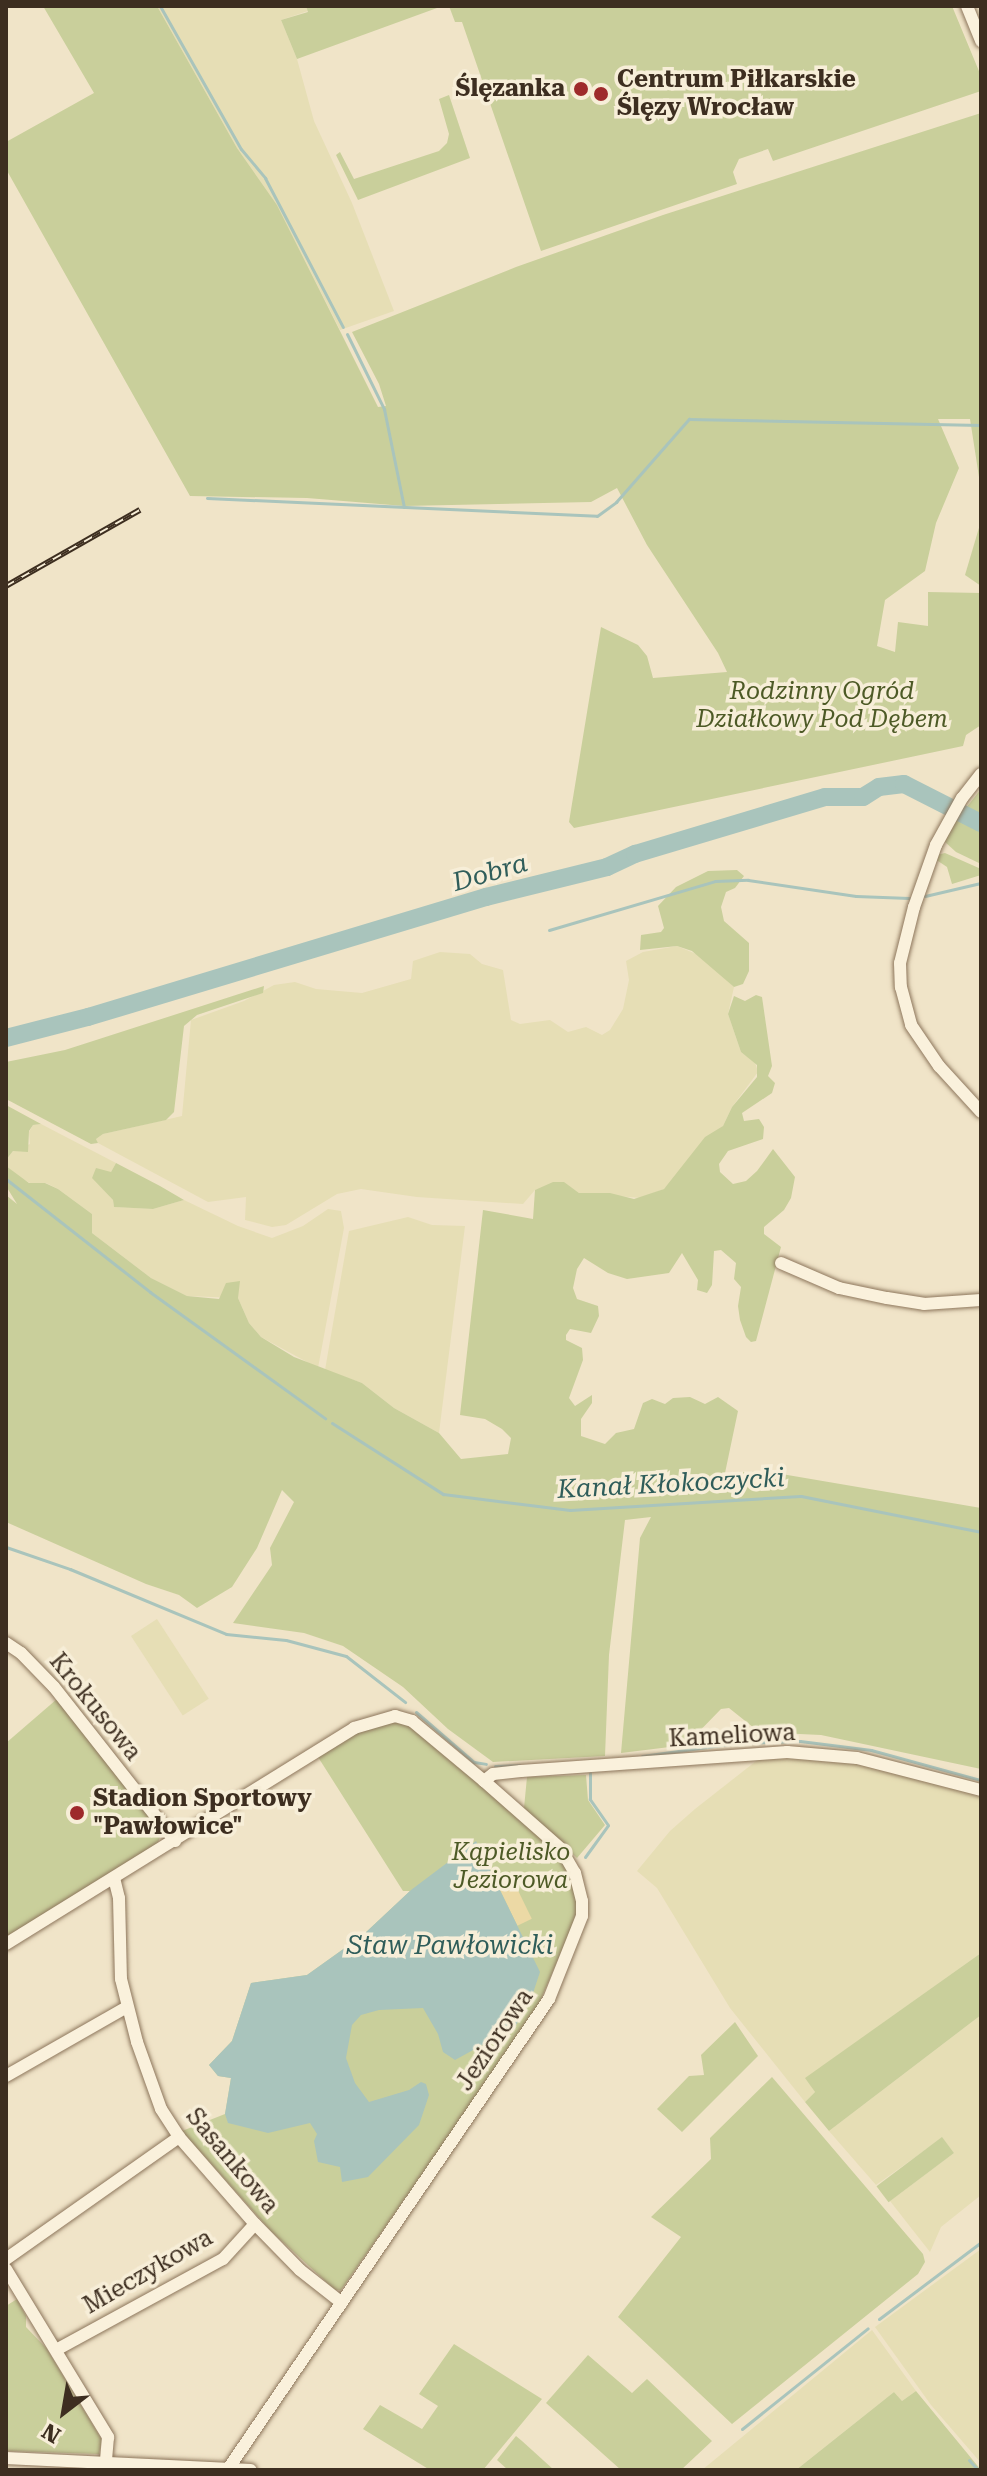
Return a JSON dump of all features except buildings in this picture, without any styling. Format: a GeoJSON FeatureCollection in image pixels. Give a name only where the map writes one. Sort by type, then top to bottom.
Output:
{"type":"FeatureCollection","features":[{"type":"Feature","properties":{"kind":"street"},"geometry":{"type":"LineString","coordinates":[[967,6],[981,41]]}},
{"type":"Feature","properties":{"kind":"street"},"geometry":{"type":"LineString","coordinates":[[981,774],[946,825],[923,879],[903,943],[901,987],[911,1025],[920,1040],[981,1112]]}},
{"type":"Feature","properties":{"kind":"street"},"geometry":{"type":"LineString","coordinates":[[781,1263],[839,1288],[887,1298],[924,1304],[981,1300]]}},
{"type":"Feature","properties":{"kind":"street","name":"Krokusowa"},"geometry":{"type":"LineString","coordinates":[[6,1643],[21,1653],[54,1687],[175,1841]]}},
{"type":"Feature","properties":{"kind":"street","name":"Jeziorowa"},"geometry":{"type":"LineString","coordinates":[[6,1944],[335,1740],[376,1720],[406,1717],[561,1849],[575,1873],[582,1916],[549,1999],[228,2469]]}},
{"type":"Feature","properties":{"kind":"street","name":"Kameliowa"},"geometry":{"type":"LineString","coordinates":[[484,1781],[493,1774],[521,1771],[787,1752],[857,1758],[981,1790]]}},
{"type":"Feature","properties":{"kind":"street","name":"Sasankowa"},"geometry":{"type":"LineString","coordinates":[[114,1878],[119,1898],[118,1947],[127,2007],[157,2098],[179,2137],[255,2224],[300,2270],[342,2303]]}},
{"type":"Feature","properties":{"kind":"street"},"geometry":{"type":"LineString","coordinates":[[6,2076],[127,2007]]}},
{"type":"Feature","properties":{"kind":"street"},"geometry":{"type":"LineString","coordinates":[[6,2259],[179,2137]]}},
{"type":"Feature","properties":{"kind":"street","name":"Mieczykowa"},"geometry":{"type":"LineString","coordinates":[[56,2350],[223,2259],[255,2224]]}},
{"type":"Feature","properties":{"kind":"street"},"geometry":{"type":"LineString","coordinates":[[6,2269],[108,2437],[105,2467]]}},
{"type":"Feature","properties":{"kind":"street"},"geometry":{"type":"LineString","coordinates":[[6,2458],[105,2467],[251,2470]]}},
{"type":"Feature","properties":{"kind":"shaded area"},"geometry":{"type":"Polygon","coordinates":[[[157,6],[306,6],[308,11],[281,20],[297,59],[314,121],[352,203],[394,311],[340,330],[277,205],[237,148],[157,6]]]}},
{"type":"Feature","properties":{"kind":"shaded area"},"geometry":{"type":"Polygon","coordinates":[[[677,946],[701,956],[734,987],[728,1014],[741,1052],[755,1062],[758,1072],[732,1107],[723,1126],[664,1189],[641,1198],[579,1193],[563,1182],[535,1190],[523,1204],[417,1197],[361,1189],[337,1194],[286,1225],[272,1227],[245,1220],[246,1197],[208,1202],[98,1143],[96,1139],[103,1134],[182,1116],[191,1020],[244,1001],[274,985],[295,982],[316,989],[362,993],[411,979],[413,961],[440,952],[470,954],[482,964],[503,970],[511,1020],[520,1024],[550,1020],[568,1032],[586,1027],[602,1035],[610,1030],[623,1009],[629,980],[626,961],[643,952],[677,946]]]}},
{"type":"Feature","properties":{"kind":"shaded area"},"geometry":{"type":"Polygon","coordinates":[[[41,1124],[116,1163],[111,1172],[92,1177],[113,1200],[114,1207],[153,1209],[184,1200],[238,1226],[272,1238],[303,1226],[328,1209],[341,1211],[344,1228],[318,1368],[261,1337],[249,1323],[238,1298],[187,1296],[151,1278],[92,1233],[92,1214],[58,1189],[46,1183],[32,1184],[17,1176],[6,1166],[6,1160],[13,1151],[30,1144],[29,1132],[33,1125],[41,1124]]]}},
{"type":"Feature","properties":{"kind":"shaded area"},"geometry":{"type":"Polygon","coordinates":[[[408,1217],[432,1225],[465,1226],[439,1433],[394,1408],[362,1383],[325,1370],[349,1231],[408,1217]]]}},
{"type":"Feature","properties":{"kind":"shaded area"},"geometry":{"type":"Polygon","coordinates":[[[157,1619],[209,1699],[183,1716],[131,1636],[157,1619]]]}},
{"type":"Feature","properties":{"kind":"shaded area"},"geometry":{"type":"Polygon","coordinates":[[[760,1758],[857,1764],[981,1795],[981,1953],[806,2078],[815,2092],[805,2102],[730,2008],[657,1888],[637,1871],[670,1831],[695,1809],[760,1758]]]}},
{"type":"Feature","properties":{"kind":"shaded area"},"geometry":{"type":"Polygon","coordinates":[[[981,2015],[981,2195],[941,2227],[930,2252],[890,2201],[954,2153],[942,2138],[876,2185],[829,2131],[981,2015]]]}},
{"type":"Feature","properties":{"kind":"shaded area"},"geometry":{"type":"Polygon","coordinates":[[[981,2249],[981,2463],[931,2405],[875,2327],[981,2249]]]}},
{"type":"Feature","properties":{"kind":"shaded area"},"geometry":{"type":"Polygon","coordinates":[[[872,2330],[916,2391],[902,2401],[894,2392],[796,2470],[702,2470],[872,2330]]]}},
{"type":"Feature","properties":{"kind":"green space","name":"Rodzinny Ogród Działkowy Pod Dębem"},"geometry":{"type":"Polygon","coordinates":[[[43,6],[157,6],[237,148],[277,205],[378,407],[386,406],[379,384],[352,332],[516,267],[663,215],[981,113],[981,490],[970,419],[938,419],[959,468],[936,523],[925,571],[885,600],[877,646],[895,652],[898,622],[928,626],[928,592],[981,593],[981,725],[966,735],[963,746],[574,828],[569,822],[601,627],[638,645],[647,656],[653,678],[727,672],[718,653],[647,545],[617,488],[591,502],[404,506],[307,498],[190,496],[6,169],[6,142],[94,93],[43,6]]]}},
{"type":"Feature","properties":{"kind":"green space"},"geometry":{"type":"Polygon","coordinates":[[[306,6],[437,8],[297,59],[281,20],[308,12],[306,6]]]}},
{"type":"Feature","properties":{"kind":"green space"},"geometry":{"type":"Polygon","coordinates":[[[449,6],[952,6],[981,76],[981,91],[773,161],[768,149],[739,159],[733,172],[737,184],[541,251],[462,22],[455,22],[449,6]]]}},
{"type":"Feature","properties":{"kind":"green space"},"geometry":{"type":"Polygon","coordinates":[[[449,95],[470,158],[358,200],[336,155],[340,152],[354,179],[439,151],[447,143],[449,134],[439,99],[449,95]]]}},
{"type":"Feature","properties":{"kind":"green space"},"geometry":{"type":"Polygon","coordinates":[[[981,521],[981,586],[965,575],[981,521]]]}},
{"type":"Feature","properties":{"kind":"green space"},"geometry":{"type":"Polygon","coordinates":[[[981,789],[981,864],[956,852],[945,842],[951,827],[981,789]]]}},
{"type":"Feature","properties":{"kind":"green space"},"geometry":{"type":"Polygon","coordinates":[[[945,853],[981,869],[981,875],[952,884],[947,867],[935,859],[937,855],[945,853]]]}},
{"type":"Feature","properties":{"kind":"green space"},"geometry":{"type":"Polygon","coordinates":[[[737,870],[744,876],[735,888],[726,892],[721,907],[724,921],[749,943],[749,971],[743,984],[734,987],[692,951],[677,946],[640,950],[641,935],[661,932],[664,928],[658,906],[676,887],[708,871],[737,870]]]}},
{"type":"Feature","properties":{"kind":"green space"},"geometry":{"type":"Polygon","coordinates":[[[264,986],[263,993],[197,1015],[184,1026],[174,1112],[166,1120],[103,1134],[96,1139],[98,1143],[91,1144],[6,1099],[6,1062],[65,1050],[264,986]]]}},
{"type":"Feature","properties":{"kind":"green space"},"geometry":{"type":"Polygon","coordinates":[[[756,995],[762,997],[772,1066],[768,1076],[775,1083],[772,1093],[742,1113],[744,1121],[759,1119],[764,1127],[763,1139],[728,1151],[719,1164],[720,1172],[733,1184],[746,1181],[773,1149],[795,1177],[791,1198],[784,1210],[764,1227],[764,1234],[781,1247],[756,1341],[751,1342],[746,1337],[740,1320],[738,1306],[741,1287],[734,1279],[736,1263],[721,1250],[714,1251],[712,1285],[707,1293],[697,1290],[698,1280],[682,1253],[669,1273],[627,1279],[608,1273],[584,1258],[577,1269],[573,1288],[577,1299],[598,1306],[599,1316],[591,1333],[570,1329],[566,1335],[566,1340],[582,1348],[583,1360],[569,1398],[575,1406],[592,1395],[592,1403],[581,1419],[581,1436],[605,1444],[616,1433],[634,1429],[643,1403],[652,1399],[665,1404],[673,1398],[690,1397],[705,1404],[718,1397],[738,1411],[725,1473],[764,1471],[981,1508],[981,1769],[821,1735],[759,1732],[729,1708],[721,1709],[686,1745],[621,1753],[640,1538],[651,1517],[625,1520],[609,1655],[605,1756],[493,1762],[448,1729],[403,1687],[343,1646],[304,1633],[233,1623],[272,1565],[270,1548],[294,1502],[282,1490],[257,1548],[232,1587],[197,1608],[179,1595],[146,1584],[6,1522],[6,1195],[17,1204],[6,1186],[6,1166],[29,1183],[45,1183],[58,1189],[92,1214],[92,1233],[151,1278],[187,1296],[219,1299],[226,1283],[240,1281],[238,1298],[249,1323],[261,1337],[294,1357],[362,1383],[394,1408],[439,1433],[461,1459],[508,1454],[511,1438],[502,1429],[485,1419],[460,1415],[483,1210],[533,1219],[535,1190],[553,1182],[564,1182],[579,1193],[610,1193],[634,1199],[664,1189],[705,1137],[723,1126],[732,1107],[757,1077],[757,1065],[741,1052],[728,1014],[734,996],[745,1001],[756,995]]]}},
{"type":"Feature","properties":{"kind":"green space"},"geometry":{"type":"Polygon","coordinates":[[[6,1105],[41,1124],[33,1125],[29,1131],[28,1152],[13,1151],[6,1160],[6,1105]]]}},
{"type":"Feature","properties":{"kind":"green space"},"geometry":{"type":"Polygon","coordinates":[[[116,1163],[184,1200],[153,1209],[114,1207],[113,1200],[92,1178],[96,1168],[111,1172],[116,1163]]]}},
{"type":"Feature","properties":{"kind":"green space","name":"Stadion Sportowy \"Pawłowice\""},"geometry":{"type":"Polygon","coordinates":[[[57,1699],[162,1832],[157,1845],[6,1938],[6,1743],[57,1699]]]}},
{"type":"Feature","properties":{"kind":"green space","name":"Kąpielisko Jeziorowa"},"geometry":{"type":"Polygon","coordinates":[[[390,1721],[410,1724],[557,1851],[565,1861],[578,1900],[574,1922],[535,2013],[341,2290],[335,2290],[271,2231],[182,2131],[225,2114],[231,2078],[218,2076],[209,2065],[232,2041],[251,1983],[307,1975],[363,1935],[410,1891],[403,1891],[318,1757],[362,1730],[390,1721]]]}},
{"type":"Feature","properties":{"kind":"green space"},"geometry":{"type":"Polygon","coordinates":[[[586,1775],[588,1800],[605,1825],[577,1858],[524,1808],[527,1777],[586,1775]]]}},
{"type":"Feature","properties":{"kind":"green space"},"geometry":{"type":"Polygon","coordinates":[[[981,1953],[981,2015],[829,2131],[805,2102],[815,2092],[805,2078],[981,1953]]]}},
{"type":"Feature","properties":{"kind":"green space"},"geometry":{"type":"Polygon","coordinates":[[[735,2022],[758,2056],[682,2132],[657,2109],[689,2076],[704,2075],[701,2055],[735,2022]]]}},
{"type":"Feature","properties":{"kind":"green space"},"geometry":{"type":"Polygon","coordinates":[[[772,2077],[923,2254],[925,2262],[918,2274],[732,2424],[618,2317],[681,2237],[651,2217],[711,2159],[710,2138],[772,2077]]]}},
{"type":"Feature","properties":{"kind":"green space"},"geometry":{"type":"Polygon","coordinates":[[[942,2137],[954,2153],[889,2202],[877,2186],[942,2137]]]}},
{"type":"Feature","properties":{"kind":"green space"},"geometry":{"type":"Polygon","coordinates":[[[17,2299],[26,2316],[26,2327],[47,2349],[102,2440],[99,2454],[6,2451],[6,2306],[17,2299]]]}},
{"type":"Feature","properties":{"kind":"green space"},"geometry":{"type":"Polygon","coordinates":[[[454,2344],[542,2399],[483,2470],[430,2470],[363,2429],[380,2405],[422,2429],[438,2406],[419,2394],[454,2344]]]}},
{"type":"Feature","properties":{"kind":"green space"},"geometry":{"type":"Polygon","coordinates":[[[588,2355],[632,2393],[647,2379],[712,2441],[681,2470],[621,2470],[546,2403],[588,2355]]]}},
{"type":"Feature","properties":{"kind":"green space"},"geometry":{"type":"Polygon","coordinates":[[[916,2391],[981,2470],[796,2470],[894,2392],[902,2401],[916,2391]]]}},
{"type":"Feature","properties":{"kind":"green space"},"geometry":{"type":"Polygon","coordinates":[[[516,2436],[554,2470],[508,2470],[497,2460],[516,2436]]]}},
{"type":"Feature","properties":{"kind":"sand"},"geometry":{"type":"Polygon","coordinates":[[[509,1872],[532,1919],[517,1926],[495,1879],[509,1872]]]}},
{"type":"Feature","properties":{"kind":"water","name":"Staw Pawłowicki"},"geometry":{"type":"Polygon","coordinates":[[[476,1841],[540,1972],[531,1999],[515,2027],[455,2060],[443,2052],[438,2034],[423,2008],[379,2010],[361,2015],[352,2025],[346,2058],[355,2083],[369,2102],[409,2090],[421,2082],[426,2084],[429,2095],[419,2125],[368,2177],[342,2182],[340,2167],[318,2162],[314,2141],[317,2134],[310,2123],[268,2133],[228,2123],[225,2114],[231,2078],[218,2076],[209,2065],[232,2041],[251,1983],[307,1975],[363,1935],[411,1890],[476,1841]]]}},
{"type":"Feature","properties":{"kind":"waterway"},"geometry":{"type":"LineString","coordinates":[[160,6],[241,149],[265,178],[343,327]]}},
{"type":"Feature","properties":{"kind":"waterway"},"geometry":{"type":"LineString","coordinates":[[347,334],[384,409],[404,507]]}},
{"type":"Feature","properties":{"kind":"waterway"},"geometry":{"type":"LineString","coordinates":[[207,498],[597,516],[616,502],[689,419],[981,425]]}},
{"type":"Feature","properties":{"kind":"waterway","name":"Dobra"},"geometry":{"type":"LineString","coordinates":[[6,1038],[88,1017],[486,897],[607,867],[635,854],[825,797],[863,797],[879,787],[904,784],[981,823]]}},
{"type":"Feature","properties":{"kind":"waterway"},"geometry":{"type":"LineString","coordinates":[[549,930],[715,881],[748,880],[856,896],[909,898]]}},
{"type":"Feature","properties":{"kind":"waterway"},"geometry":{"type":"LineString","coordinates":[[925,896],[981,883]]}},
{"type":"Feature","properties":{"kind":"waterway","name":"Kanał Kłokoczycki"},"geometry":{"type":"LineString","coordinates":[[6,1179],[150,1292],[325,1418]]}},
{"type":"Feature","properties":{"kind":"waterway","name":"Kanał Kłokoczycki"},"geometry":{"type":"LineString","coordinates":[[332,1423],[443,1494],[570,1510],[801,1496],[981,1532]]}},
{"type":"Feature","properties":{"kind":"waterway"},"geometry":{"type":"LineString","coordinates":[[6,1547],[70,1569],[226,1634],[286,1640],[346,1656],[405,1702]]}},
{"type":"Feature","properties":{"kind":"waterway"},"geometry":{"type":"LineString","coordinates":[[416,1712],[474,1762],[486,1764]]}},
{"type":"Feature","properties":{"kind":"waterway"},"geometry":{"type":"LineString","coordinates":[[642,1756],[736,1743],[800,1741],[871,1750],[981,1780]]}},
{"type":"Feature","properties":{"kind":"waterway"},"geometry":{"type":"LineString","coordinates":[[495,1766],[519,1765]]}},
{"type":"Feature","properties":{"kind":"waterway"},"geometry":{"type":"LineString","coordinates":[[585,1857],[608,1825],[590,1799],[590,1773]]}},
{"type":"Feature","properties":{"kind":"waterway"},"geometry":{"type":"LineString","coordinates":[[879,2319],[981,2242]]}},
{"type":"Feature","properties":{"kind":"waterway"},"geometry":{"type":"LineString","coordinates":[[742,2429],[868,2328]]}},
{"type":"Feature","properties":{"kind":"waterway"},"geometry":{"type":"LineString","coordinates":[[969,2460],[978,2470]]}},
{"type":"Feature","properties":{"kind":"railway"},"geometry":{"type":"LineString","coordinates":[[6,586],[140,510]]}},
{"type":"Feature","properties":{"kind":"place","name":"Ślęzanka"},"geometry":{"type":"Point","coordinates":[581,89]}},
{"type":"Feature","properties":{"kind":"place","name":"Centrum Piłkarskie Ślęzy Wrocław"},"geometry":{"type":"Point","coordinates":[601,94]}},
{"type":"Feature","properties":{"kind":"place","name":"Stadion Sportowy \"Pawłowice\""},"geometry":{"type":"Point","coordinates":[77,1813]}}]}
